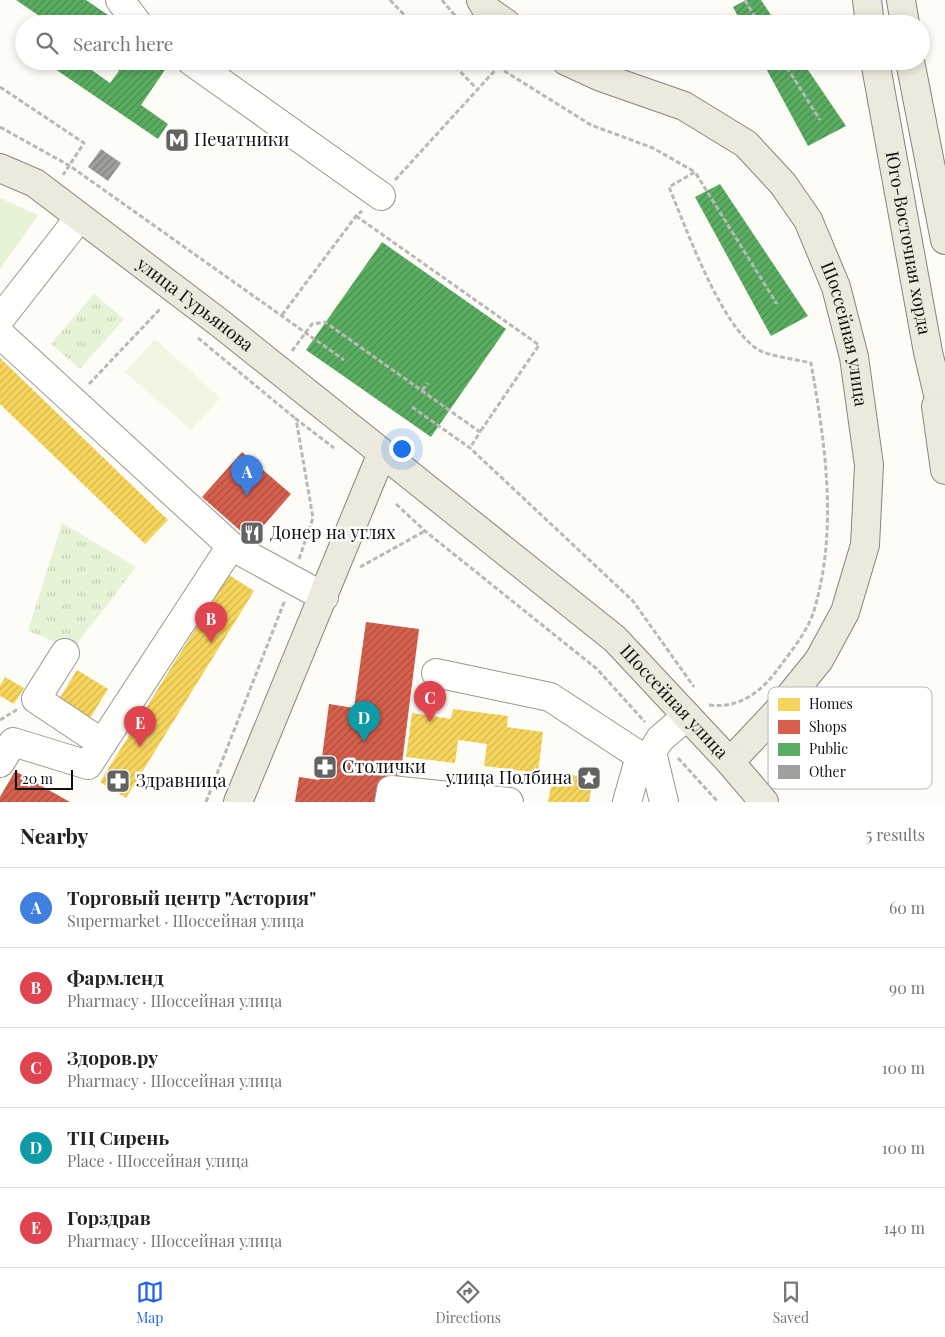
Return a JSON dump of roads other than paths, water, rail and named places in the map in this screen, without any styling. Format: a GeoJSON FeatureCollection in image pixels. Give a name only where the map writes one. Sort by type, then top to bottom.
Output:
{"type":"FeatureCollection","features":[{"type":"Feature","properties":{"kind":"main road"},"geometry":{"type":"LineString","coordinates":[[481,0],[487,10],[494,15]]}},
{"type":"Feature","properties":{"kind":"main road"},"geometry":{"type":"LineString","coordinates":[[867,0],[869,15]]}},
{"type":"Feature","properties":{"kind":"main road"},"geometry":{"type":"LineString","coordinates":[[901,0],[904,15]]}},
{"type":"Feature","properties":{"kind":"main road","name":"Шоссейная улица"},"geometry":{"type":"LineString","coordinates":[[585,70],[601,78],[684,106],[746,144],[783,184],[808,220],[836,287],[854,357],[869,465],[865,545],[846,612],[820,660],[798,687]]}},
{"type":"Feature","properties":{"kind":"main road","name":"Юго-Восточная хорда"},"geometry":{"type":"LineString","coordinates":[[877,70],[928,352],[945,424]]}},
{"type":"Feature","properties":{"kind":"main road","name":"Юго-Восточная хорда"},"geometry":{"type":"LineString","coordinates":[[912,70],[945,240]]}},
{"type":"Feature","properties":{"kind":"main road","name":"улица Гурьянова"},"geometry":{"type":"LineString","coordinates":[[0,168],[35,183],[220,324],[382,453]]}},
{"type":"Feature","properties":{"kind":"main road"},"geometry":{"type":"LineString","coordinates":[[928,352],[945,470]]}},
{"type":"Feature","properties":{"kind":"main road"},"geometry":{"type":"LineString","coordinates":[[238,802],[382,453]]}},
{"type":"Feature","properties":{"kind":"main road","name":"Шоссейная улица"},"geometry":{"type":"LineString","coordinates":[[382,453],[615,639],[696,710],[730,762],[768,722]]}},
{"type":"Feature","properties":{"kind":"main road"},"geometry":{"type":"LineString","coordinates":[[730,762],[764,802]]}},
{"type":"Feature","properties":{"kind":"lane"},"geometry":{"type":"LineString","coordinates":[[120,0],[131,15]]}},
{"type":"Feature","properties":{"kind":"lane"},"geometry":{"type":"LineString","coordinates":[[204,70],[381,196]]}},
{"type":"Feature","properties":{"kind":"lane"},"geometry":{"type":"LineString","coordinates":[[0,319],[69,231],[78,216]]}},
{"type":"Feature","properties":{"kind":"lane"},"geometry":{"type":"LineString","coordinates":[[0,334],[231,546],[324,597]]}},
{"type":"Feature","properties":{"kind":"lane"},"geometry":{"type":"LineString","coordinates":[[0,763],[13,742],[88,765],[231,546]]}},
{"type":"Feature","properties":{"kind":"lane"},"geometry":{"type":"LineString","coordinates":[[65,654],[36,699],[102,743]]}},
{"type":"Feature","properties":{"kind":"lane"},"geometry":{"type":"LineString","coordinates":[[436,673],[550,697],[651,749],[664,802]]}},
{"type":"Feature","properties":{"kind":"lane"},"geometry":{"type":"LineString","coordinates":[[627,802],[651,749],[696,710]]}},
{"type":"Feature","properties":{"kind":"lane"},"geometry":{"type":"LineString","coordinates":[[389,802],[391,790],[509,802]]}},
{"type":"Feature","properties":{"kind":"place","name":"Печатники"},"geometry":{"type":"Point","coordinates":[177,140]}},
{"type":"Feature","properties":{"kind":"place","name":"Торговый центр \"Астория\""},"geometry":{"type":"Point","coordinates":[247,496]}},
{"type":"Feature","properties":{"kind":"place","name":"Донер на углях"},"geometry":{"type":"Point","coordinates":[252,533]}},
{"type":"Feature","properties":{"kind":"place","name":"Фармленд"},"geometry":{"type":"Point","coordinates":[211,643]}},
{"type":"Feature","properties":{"kind":"place","name":"Здоров.ру"},"geometry":{"type":"Point","coordinates":[430,722]}},
{"type":"Feature","properties":{"kind":"place","name":"ТЦ Сирень"},"geometry":{"type":"Point","coordinates":[364,742]}},
{"type":"Feature","properties":{"kind":"place","name":"Горздрав"},"geometry":{"type":"Point","coordinates":[140,747]}},
{"type":"Feature","properties":{"kind":"place","name":"Столички"},"geometry":{"type":"Point","coordinates":[325,767]}},
{"type":"Feature","properties":{"kind":"place","name":"улица Полбина"},"geometry":{"type":"Point","coordinates":[589,778]}},
{"type":"Feature","properties":{"kind":"place","name":"Здравница"},"geometry":{"type":"Point","coordinates":[118,781]}}]}
